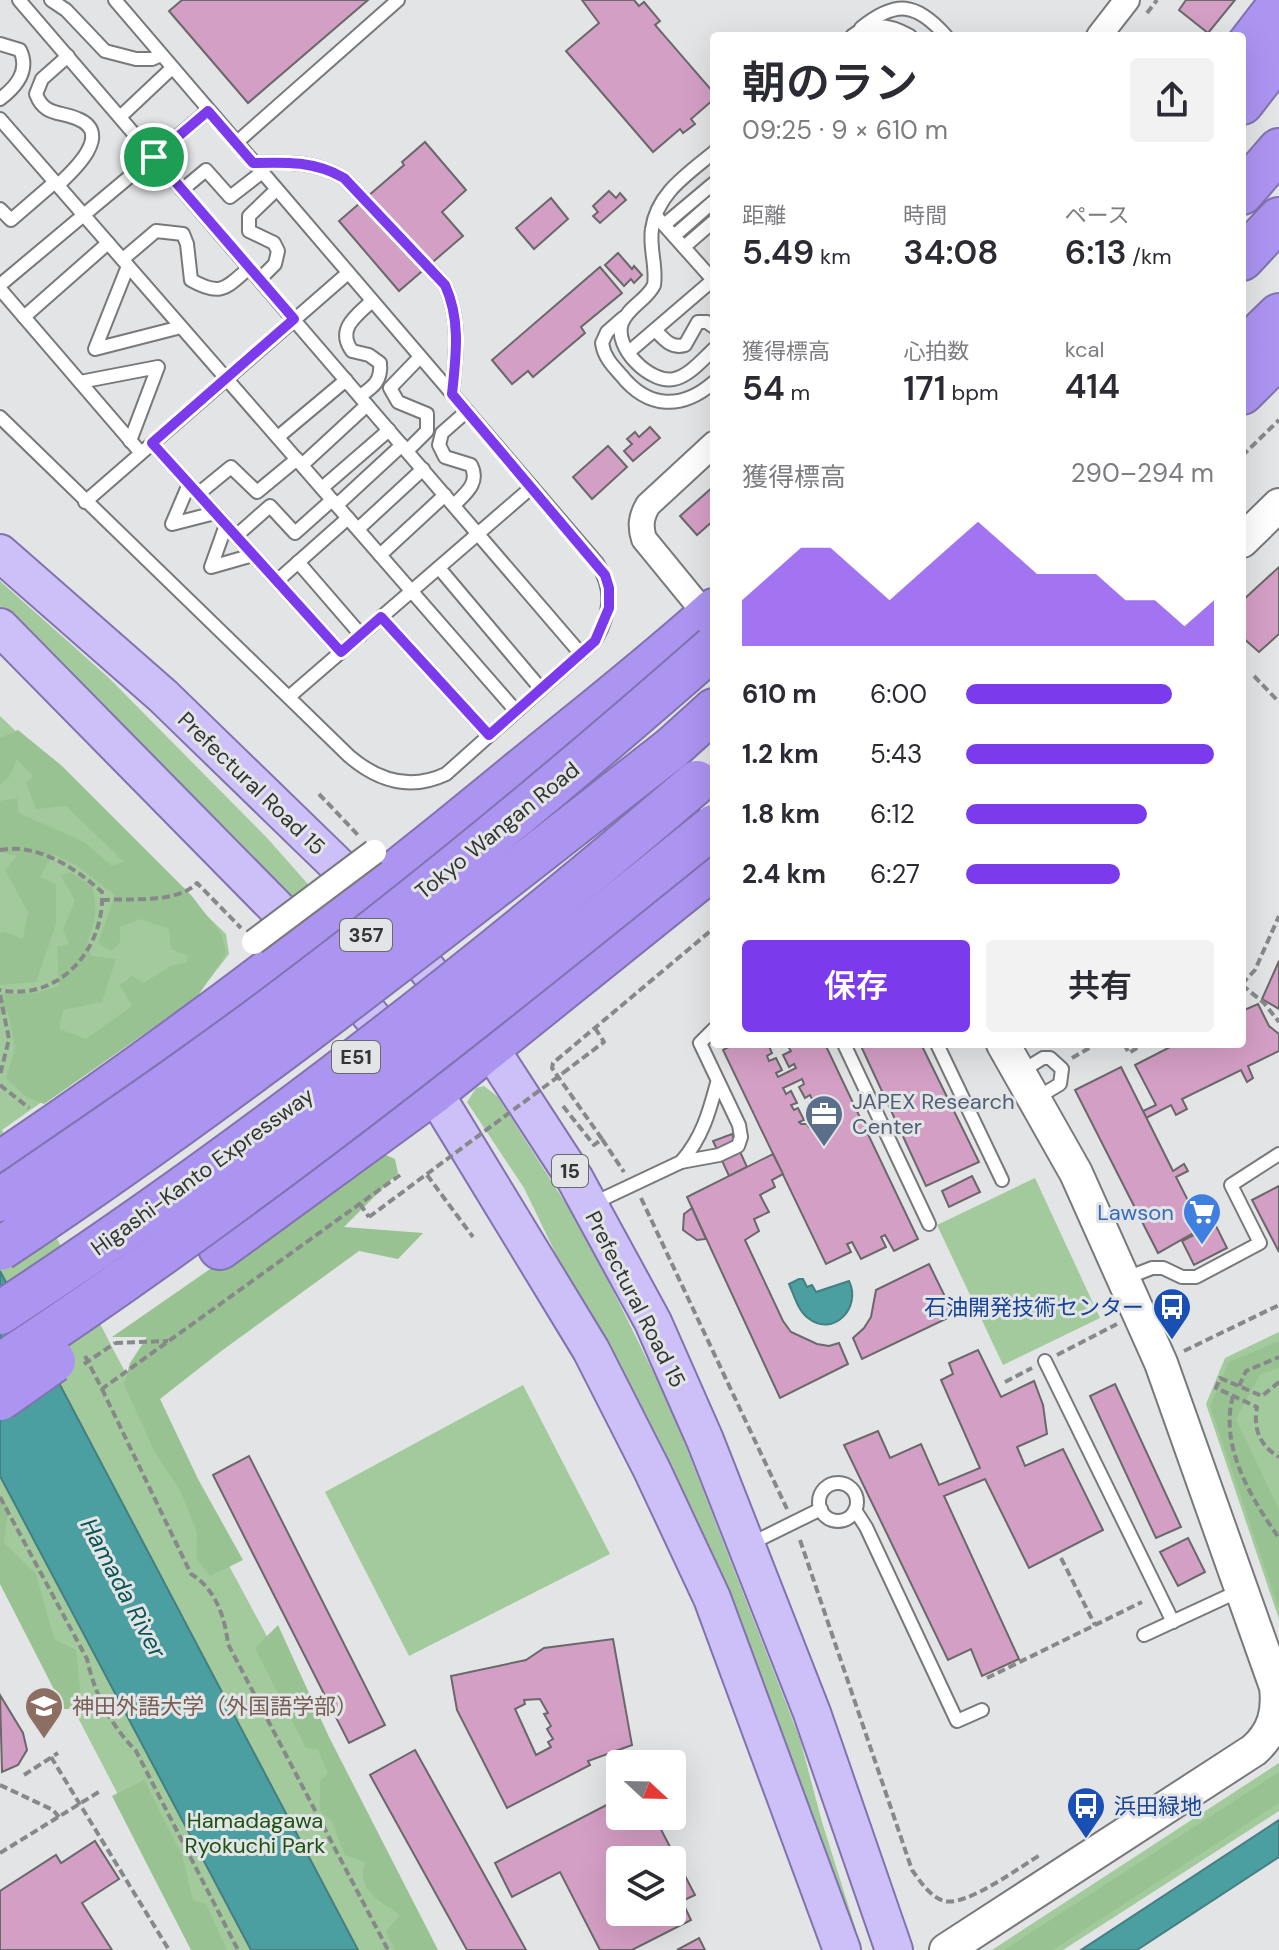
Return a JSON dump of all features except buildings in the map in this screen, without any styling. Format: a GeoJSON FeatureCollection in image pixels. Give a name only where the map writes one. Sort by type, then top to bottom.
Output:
{"type":"FeatureCollection","features":[{"type":"Feature","properties":{"kind":"highway"},"geometry":{"type":"LineString","coordinates":[[1246,47],[1275,7]]}},
{"type":"Feature","properties":{"kind":"highway"},"geometry":{"type":"LineString","coordinates":[[1246,98],[1279,55]]}},
{"type":"Feature","properties":{"kind":"highway"},"geometry":{"type":"LineString","coordinates":[[1246,188],[1279,150]]}},
{"type":"Feature","properties":{"kind":"highway"},"geometry":{"type":"LineString","coordinates":[[1246,255],[1279,219]]}},
{"type":"Feature","properties":{"kind":"highway"},"geometry":{"type":"LineString","coordinates":[[1246,347],[1279,315]]}},
{"type":"Feature","properties":{"kind":"highway"},"geometry":{"type":"LineString","coordinates":[[1246,389],[1279,356]]}},
{"type":"Feature","properties":{"kind":"highway","name":"357"},"geometry":{"type":"LineString","coordinates":[[4,1160],[116,1084],[309,941],[710,626]]}},
{"type":"Feature","properties":{"kind":"highway","name":"Tokyo Wangan Road"},"geometry":{"type":"LineString","coordinates":[[0,1200],[188,1070],[289,995],[592,753],[710,626]]}},
{"type":"Feature","properties":{"kind":"highway","name":"E51"},"geometry":{"type":"LineString","coordinates":[[0,1249],[92,1188],[253,1070],[575,823],[710,713]]}},
{"type":"Feature","properties":{"kind":"highway","name":"Higashi-Kanto Expressway"},"geometry":{"type":"LineString","coordinates":[[0,1313],[129,1225],[382,1037],[560,899],[710,771]]}},
{"type":"Feature","properties":{"kind":"highway"},"geometry":{"type":"LineString","coordinates":[[0,1365],[206,1223],[367,1102],[567,948],[710,829]]}},
{"type":"Feature","properties":{"kind":"highway"},"geometry":{"type":"LineString","coordinates":[[0,1399],[220,1248],[434,1092],[710,870]]}},
{"type":"Feature","properties":{"kind":"main road","name":"Prefectural Road 15"},"geometry":{"type":"LineString","coordinates":[[0,553],[163,696],[368,895],[490,1048],[589,1205],[653,1322],[748,1546],[812,1713],[894,1950]]}},
{"type":"Feature","properties":{"kind":"main road"},"geometry":{"type":"LineString","coordinates":[[0,627],[309,941],[434,1092],[591,1350],[652,1470],[712,1598],[842,1950]]}},
{"type":"Feature","properties":{"kind":"street"},"geometry":{"type":"LineString","coordinates":[[1102,32],[1127,0]]}},
{"type":"Feature","properties":{"kind":"street"},"geometry":{"type":"LineString","coordinates":[[710,448],[648,505],[642,516],[641,529],[644,539],[710,622]]}},
{"type":"Feature","properties":{"kind":"street"},"geometry":{"type":"LineString","coordinates":[[1246,537],[1279,505]]}},
{"type":"Feature","properties":{"kind":"street"},"geometry":{"type":"LineString","coordinates":[[254,942],[374,852]]}},
{"type":"Feature","properties":{"kind":"street"},"geometry":{"type":"LineString","coordinates":[[946,1950],[1264,1741],[1274,1723],[1278,1704],[1276,1687],[1161,1363],[1076,1173],[1005,1048]]}},
{"type":"Feature","properties":{"kind":"lane"},"geometry":{"type":"LineString","coordinates":[[19,0],[581,654]]}},
{"type":"Feature","properties":{"kind":"lane"},"geometry":{"type":"LineString","coordinates":[[51,0],[66,10],[105,51],[136,59],[152,59],[161,55]]}},
{"type":"Feature","properties":{"kind":"lane"},"geometry":{"type":"LineString","coordinates":[[0,417],[349,756],[383,779],[409,783],[446,774],[581,654],[601,631],[609,608],[609,588],[597,563],[115,0]]}},
{"type":"Feature","properties":{"kind":"lane"},"geometry":{"type":"LineString","coordinates":[[236,143],[398,0]]}},
{"type":"Feature","properties":{"kind":"lane"},"geometry":{"type":"LineString","coordinates":[[857,32],[881,12],[898,5],[922,12],[942,32]]}},
{"type":"Feature","properties":{"kind":"lane"},"geometry":{"type":"LineString","coordinates":[[864,32],[886,27],[899,32]]}},
{"type":"Feature","properties":{"kind":"lane"},"geometry":{"type":"LineString","coordinates":[[0,44],[20,50],[24,59],[18,84],[0,99]]}},
{"type":"Feature","properties":{"kind":"lane"},"geometry":{"type":"LineString","coordinates":[[0,209],[11,220],[84,159],[91,144],[92,133],[87,124],[79,119],[54,114],[44,108],[36,94],[42,79],[68,56]]}},
{"type":"Feature","properties":{"kind":"lane"},"geometry":{"type":"LineString","coordinates":[[120,117],[172,68]]}},
{"type":"Feature","properties":{"kind":"lane"},"geometry":{"type":"LineString","coordinates":[[141,453],[0,287],[208,111]]}},
{"type":"Feature","properties":{"kind":"lane"},"geometry":{"type":"LineString","coordinates":[[2,125],[126,262],[516,711]]}},
{"type":"Feature","properties":{"kind":"lane"},"geometry":{"type":"LineString","coordinates":[[660,220],[665,193],[710,155]]}},
{"type":"Feature","properties":{"kind":"lane"},"geometry":{"type":"LineString","coordinates":[[182,190],[206,170],[230,197],[257,168],[303,162],[327,168],[344,178],[445,285],[454,304],[457,336],[452,394]]}},
{"type":"Feature","properties":{"kind":"lane"},"geometry":{"type":"LineString","coordinates":[[710,186],[660,220],[652,229],[654,285],[607,332],[602,343],[606,357],[634,391],[660,402],[694,398],[710,385]]}},
{"type":"Feature","properties":{"kind":"lane"},"geometry":{"type":"LineString","coordinates":[[260,279],[275,264],[278,251],[274,243],[249,231],[249,216],[276,190]]}},
{"type":"Feature","properties":{"kind":"lane"},"geometry":{"type":"LineString","coordinates":[[674,236],[710,204]]}},
{"type":"Feature","properties":{"kind":"lane"},"geometry":{"type":"LineString","coordinates":[[660,220],[710,276]]}},
{"type":"Feature","properties":{"kind":"lane"},"geometry":{"type":"LineString","coordinates":[[684,247],[710,224]]}},
{"type":"Feature","properties":{"kind":"lane"},"geometry":{"type":"LineString","coordinates":[[181,327],[95,349],[126,262],[156,231],[170,230],[183,234],[189,275],[191,280],[204,287],[212,290],[226,288],[249,268]]}},
{"type":"Feature","properties":{"kind":"lane"},"geometry":{"type":"LineString","coordinates":[[24,317],[108,243]]}},
{"type":"Feature","properties":{"kind":"lane"},"geometry":{"type":"LineString","coordinates":[[85,502],[348,273]]}},
{"type":"Feature","properties":{"kind":"lane"},"geometry":{"type":"LineString","coordinates":[[630,351],[710,283]]}},
{"type":"Feature","properties":{"kind":"lane"},"geometry":{"type":"LineString","coordinates":[[215,513],[172,524],[193,489],[231,467],[257,492],[300,462],[364,401],[376,385],[381,372],[380,363],[369,355],[352,351],[345,339],[346,330],[372,301]]}},
{"type":"Feature","properties":{"kind":"lane"},"geometry":{"type":"LineString","coordinates":[[628,314],[621,328],[623,343],[650,375],[672,380],[684,375],[710,352]]}},
{"type":"Feature","properties":{"kind":"lane"},"geometry":{"type":"LineString","coordinates":[[655,330],[666,341],[681,346],[685,345],[698,322],[710,324]]}},
{"type":"Feature","properties":{"kind":"lane"},"geometry":{"type":"LineString","coordinates":[[236,536],[270,506],[295,533],[427,431],[427,414],[398,402],[390,388],[420,357]]}},
{"type":"Feature","properties":{"kind":"lane"},"geometry":{"type":"LineString","coordinates":[[80,382],[158,367],[130,441]]}},
{"type":"Feature","properties":{"kind":"lane"},"geometry":{"type":"LineString","coordinates":[[278,437],[346,380]]}},
{"type":"Feature","properties":{"kind":"lane"},"geometry":{"type":"LineString","coordinates":[[454,505],[472,487],[474,471],[471,465],[445,457],[439,445],[442,433],[467,411]]}},
{"type":"Feature","properties":{"kind":"lane"},"geometry":{"type":"LineString","coordinates":[[322,488],[389,430]]}},
{"type":"Feature","properties":{"kind":"lane"},"geometry":{"type":"LineString","coordinates":[[152,443],[341,652]]}},
{"type":"Feature","properties":{"kind":"lane"},"geometry":{"type":"LineString","coordinates":[[358,529],[423,469]]}},
{"type":"Feature","properties":{"kind":"lane"},"geometry":{"type":"LineString","coordinates":[[290,696],[532,487]]}},
{"type":"Feature","properties":{"kind":"lane"},"geometry":{"type":"LineString","coordinates":[[380,555],[445,495]]}},
{"type":"Feature","properties":{"kind":"lane"},"geometry":{"type":"LineString","coordinates":[[277,581],[348,518]]}},
{"type":"Feature","properties":{"kind":"lane"},"geometry":{"type":"LineString","coordinates":[[226,525],[211,567],[253,555]]}},
{"type":"Feature","properties":{"kind":"lane"},"geometry":{"type":"LineString","coordinates":[[298,562],[361,635]]}},
{"type":"Feature","properties":{"kind":"lane"},"geometry":{"type":"LineString","coordinates":[[439,568],[541,689]]}},
{"type":"Feature","properties":{"kind":"lane"},"geometry":{"type":"LineString","coordinates":[[381,617],[489,735]]}},
{"type":"Feature","properties":{"kind":"lane"},"geometry":{"type":"LineString","coordinates":[[589,1205],[681,1162],[719,1155],[739,1144],[739,1125],[700,1043],[710,1033]]}},
{"type":"Feature","properties":{"kind":"lane"},"geometry":{"type":"LineString","coordinates":[[846,1048],[929,1224]]}},
{"type":"Feature","properties":{"kind":"lane"},"geometry":{"type":"LineString","coordinates":[[939,1048],[1002,1180]]}},
{"type":"Feature","properties":{"kind":"lane"},"geometry":{"type":"LineString","coordinates":[[1043,1058],[1050,1058],[1060,1066],[1063,1077],[1060,1084],[1027,1086],[1043,1058]]}},
{"type":"Feature","properties":{"kind":"lane"},"geometry":{"type":"LineString","coordinates":[[681,1162],[703,1131],[717,1083]]}},
{"type":"Feature","properties":{"kind":"lane"},"geometry":{"type":"LineString","coordinates":[[1124,1279],[1152,1268],[1163,1268],[1182,1277],[1196,1277],[1260,1243],[1231,1185],[1279,1154]]}},
{"type":"Feature","properties":{"kind":"lane"},"geometry":{"type":"LineString","coordinates":[[1045,1361],[1173,1622]]}},
{"type":"Feature","properties":{"kind":"lane"},"geometry":{"type":"LineString","coordinates":[[821,1509],[823,1491],[839,1483],[854,1492],[855,1510],[866,1527],[957,1721],[982,1710]]}},
{"type":"Feature","properties":{"kind":"lane"},"geometry":{"type":"LineString","coordinates":[[748,1546],[821,1509]]}},
{"type":"Feature","properties":{"kind":"lane"},"geometry":{"type":"LineString","coordinates":[[821,1509],[835,1520],[847,1519],[855,1510]]}},
{"type":"Feature","properties":{"kind":"lane"},"geometry":{"type":"LineString","coordinates":[[1144,1635],[1242,1590]]}},
{"type":"Feature","properties":{"kind":"path"},"geometry":{"type":"LineString","coordinates":[[1246,452],[1279,420]]}},
{"type":"Feature","properties":{"kind":"path"},"geometry":{"type":"LineString","coordinates":[[1254,676],[1279,702]]}},
{"type":"Feature","properties":{"kind":"path"},"geometry":{"type":"LineString","coordinates":[[319,794],[374,852]]}},
{"type":"Feature","properties":{"kind":"path"},"geometry":{"type":"LineString","coordinates":[[0,850],[25,848],[59,862],[102,892],[98,930],[79,964],[48,986],[0,992],[9,1039],[0,1075]]}},
{"type":"Feature","properties":{"kind":"path"},"geometry":{"type":"LineString","coordinates":[[102,900],[173,895],[190,890],[197,883],[254,942]]}},
{"type":"Feature","properties":{"kind":"path"},"geometry":{"type":"LineString","coordinates":[[1246,980],[1255,970],[1279,916]]}},
{"type":"Feature","properties":{"kind":"path"},"geometry":{"type":"LineString","coordinates":[[626,1175],[552,1068],[557,1058],[710,931]]}},
{"type":"Feature","properties":{"kind":"path"},"geometry":{"type":"LineString","coordinates":[[1246,988],[1264,1003],[1279,1022]]}},
{"type":"Feature","properties":{"kind":"path"},"geometry":{"type":"LineString","coordinates":[[360,1204],[369,1217],[427,1175],[604,1042],[595,1028]]}},
{"type":"Feature","properties":{"kind":"path"},"geometry":{"type":"LineString","coordinates":[[1060,1066],[1089,1048]]}},
{"type":"Feature","properties":{"kind":"path"},"geometry":{"type":"LineString","coordinates":[[0,1085],[38,1113]]}},
{"type":"Feature","properties":{"kind":"path"},"geometry":{"type":"LineString","coordinates":[[546,1085],[594,1145],[602,1139]]}},
{"type":"Feature","properties":{"kind":"path"},"geometry":{"type":"LineString","coordinates":[[102,1389],[400,1175]]}},
{"type":"Feature","properties":{"kind":"path"},"geometry":{"type":"LineString","coordinates":[[427,1175],[473,1237]]}},
{"type":"Feature","properties":{"kind":"path"},"geometry":{"type":"LineString","coordinates":[[640,1196],[789,1513]]}},
{"type":"Feature","properties":{"kind":"path"},"geometry":{"type":"LineString","coordinates":[[1161,1363],[1279,1305]]}},
{"type":"Feature","properties":{"kind":"path"},"geometry":{"type":"LineString","coordinates":[[1105,1330],[1114,1325]]}},
{"type":"Feature","properties":{"kind":"path"},"geometry":{"type":"LineString","coordinates":[[115,1343],[170,1341]]}},
{"type":"Feature","properties":{"kind":"path"},"geometry":{"type":"LineString","coordinates":[[82,1349],[191,1574],[206,1582],[226,1622],[228,1644],[388,1950]]}},
{"type":"Feature","properties":{"kind":"path"},"geometry":{"type":"LineString","coordinates":[[1239,1386],[1246,1371],[1279,1357]]}},
{"type":"Feature","properties":{"kind":"path"},"geometry":{"type":"LineString","coordinates":[[1279,1382],[1262,1396],[1220,1378],[1216,1388],[1257,1407],[1256,1429],[1261,1443],[1279,1457]]}},
{"type":"Feature","properties":{"kind":"path"},"geometry":{"type":"LineString","coordinates":[[1233,1396],[1227,1417],[1228,1433],[1249,1490],[1279,1538]]}},
{"type":"Feature","properties":{"kind":"path"},"geometry":{"type":"LineString","coordinates":[[0,1497],[87,1659],[94,1688],[116,1730],[136,1751],[238,1950]]}},
{"type":"Feature","properties":{"kind":"path"},"geometry":{"type":"LineString","coordinates":[[800,1540],[912,1870],[928,1890],[944,1901],[960,1901],[1049,1850]]}},
{"type":"Feature","properties":{"kind":"path"},"geometry":{"type":"LineString","coordinates":[[1061,1558],[1095,1625]]}},
{"type":"Feature","properties":{"kind":"path"},"geometry":{"type":"LineString","coordinates":[[987,1678],[1142,1602]]}},
{"type":"Feature","properties":{"kind":"path"},"geometry":{"type":"LineString","coordinates":[[24,1765],[26,1773],[58,1753]]}},
{"type":"Feature","properties":{"kind":"path"},"geometry":{"type":"LineString","coordinates":[[51,1757],[169,1950]]}},
{"type":"Feature","properties":{"kind":"path"},"geometry":{"type":"LineString","coordinates":[[0,1785],[53,1810],[59,1817]]}},
{"type":"Feature","properties":{"kind":"path"},"geometry":{"type":"LineString","coordinates":[[0,1853],[102,1790]]}},
{"type":"Feature","properties":{"kind":"green space"},"geometry":{"type":"Polygon","coordinates":[[[0,581],[109,678],[268,839],[314,891],[298,905],[0,606],[0,581]]]}},
{"type":"Feature","properties":{"kind":"green space","name":"Hamadagawa Ryokuchi Park"},"geometry":{"type":"Polygon","coordinates":[[[0,716],[226,934],[229,954],[202,989],[2,1130],[114,1351],[435,1950],[199,1950],[0,1568],[0,716]]]}},
{"type":"Feature","properties":{"kind":"green space"},"geometry":{"type":"Polygon","coordinates":[[[18,730],[62,766],[191,895],[222,935],[226,954],[197,997],[44,1104],[25,1096],[6,1078],[15,1048],[8,1012],[0,1014],[0,994],[35,993],[59,986],[57,947],[69,944],[63,930],[75,901],[61,876],[70,872],[92,887],[95,917],[86,946],[92,956],[116,959],[102,1002],[63,1010],[59,1029],[86,1039],[132,1006],[120,985],[132,976],[144,983],[171,966],[187,962],[188,956],[171,949],[169,929],[141,919],[120,927],[120,942],[111,951],[98,943],[115,895],[76,865],[53,854],[40,877],[56,884],[56,924],[36,982],[0,985],[0,933],[23,939],[28,912],[5,870],[17,856],[0,852],[0,801],[17,798],[19,813],[84,842],[112,866],[124,862],[66,806],[36,809],[26,783],[33,776],[17,759],[9,777],[0,785],[0,738],[18,730]]]}},
{"type":"Feature","properties":{"kind":"green space"},"geometry":{"type":"Polygon","coordinates":[[[484,1086],[498,1097],[585,1234],[671,1408],[800,1739],[856,1930],[851,1929],[754,1664],[524,1188],[467,1102],[476,1088],[484,1086]]]}},
{"type":"Feature","properties":{"kind":"green space"},"geometry":{"type":"Polygon","coordinates":[[[379,1152],[395,1159],[398,1173],[344,1227],[423,1233],[398,1259],[359,1251],[160,1399],[198,1479],[243,1560],[210,1576],[196,1558],[197,1532],[180,1490],[154,1451],[124,1384],[130,1363],[147,1337],[112,1337],[379,1152]]]}},
{"type":"Feature","properties":{"kind":"green space"},"geometry":{"type":"Polygon","coordinates":[[[1035,1178],[1100,1318],[1003,1365],[937,1225],[1035,1178]]]}},
{"type":"Feature","properties":{"kind":"green space"},"geometry":{"type":"Polygon","coordinates":[[[1279,1332],[1279,1619],[1206,1404],[1225,1358],[1279,1332]]]}},
{"type":"Feature","properties":{"kind":"green space"},"geometry":{"type":"Polygon","coordinates":[[[1279,1341],[1279,1368],[1260,1375],[1236,1419],[1279,1510],[1279,1609],[1210,1406],[1229,1362],[1279,1341]]]}},
{"type":"Feature","properties":{"kind":"green space"},"geometry":{"type":"Polygon","coordinates":[[[523,1385],[610,1554],[409,1656],[325,1492],[523,1385]]]}},
{"type":"Feature","properties":{"kind":"green space"},"geometry":{"type":"Polygon","coordinates":[[[0,1499],[9,1507],[4,1543],[36,1574],[54,1639],[76,1650],[82,1709],[64,1709],[0,1584],[0,1499]]]}},
{"type":"Feature","properties":{"kind":"green space"},"geometry":{"type":"Polygon","coordinates":[[[278,1625],[329,1737],[438,1950],[395,1950],[386,1931],[400,1915],[367,1888],[363,1872],[365,1862],[345,1855],[332,1822],[320,1811],[320,1781],[328,1773],[318,1750],[306,1748],[255,1648],[278,1625]]]}},
{"type":"Feature","properties":{"kind":"green space"},"geometry":{"type":"Polygon","coordinates":[[[1279,1763],[1279,1811],[1063,1950],[992,1950],[1279,1763]]]}},
{"type":"Feature","properties":{"kind":"green space"},"geometry":{"type":"Polygon","coordinates":[[[1279,1772],[1279,1803],[1053,1950],[1004,1950],[1279,1772]]]}},
{"type":"Feature","properties":{"kind":"green space"},"geometry":{"type":"Polygon","coordinates":[[[144,1780],[182,1855],[193,1900],[206,1904],[227,1950],[191,1950],[112,1796],[144,1780]]]}},
{"type":"Feature","properties":{"kind":"water","name":"Hamada River"},"geometry":{"type":"Polygon","coordinates":[[[0,1271],[358,1950],[251,1950],[0,1476],[0,1271]]]}},
{"type":"Feature","properties":{"kind":"water"},"geometry":{"type":"Polygon","coordinates":[[[803,1279],[807,1287],[812,1285],[816,1292],[849,1281],[852,1301],[843,1317],[827,1324],[808,1318],[799,1307],[789,1284],[803,1279]]]}},
{"type":"Feature","properties":{"kind":"water"},"geometry":{"type":"Polygon","coordinates":[[[1279,1820],[1279,1857],[1137,1950],[1081,1950],[1279,1820]]]}},
{"type":"Feature","properties":{"kind":"place","name":"JAPEX Research Center"},"geometry":{"type":"Point","coordinates":[824,1148]}},
{"type":"Feature","properties":{"kind":"place","name":"Lawson"},"geometry":{"type":"Point","coordinates":[1202,1246]}},
{"type":"Feature","properties":{"kind":"place","name":"石油開発技術センター"},"geometry":{"type":"Point","coordinates":[1172,1341]}},
{"type":"Feature","properties":{"kind":"place","name":"神田外語大学（外国語学部）"},"geometry":{"type":"Point","coordinates":[44,1740]}},
{"type":"Feature","properties":{"kind":"place","name":"浜田緑地"},"geometry":{"type":"Point","coordinates":[1086,1840]}},
{"type":"Feature","properties":{"kind":"route"},"geometry":{"type":"LineString","coordinates":[[208,111],[253,163],[303,162],[327,168],[344,178],[445,285],[454,304],[457,336],[452,394],[597,563],[605,575],[610,598],[605,621],[595,641],[489,735],[381,617],[341,652],[152,443],[294,319],[154,157],[208,111]]}}]}
